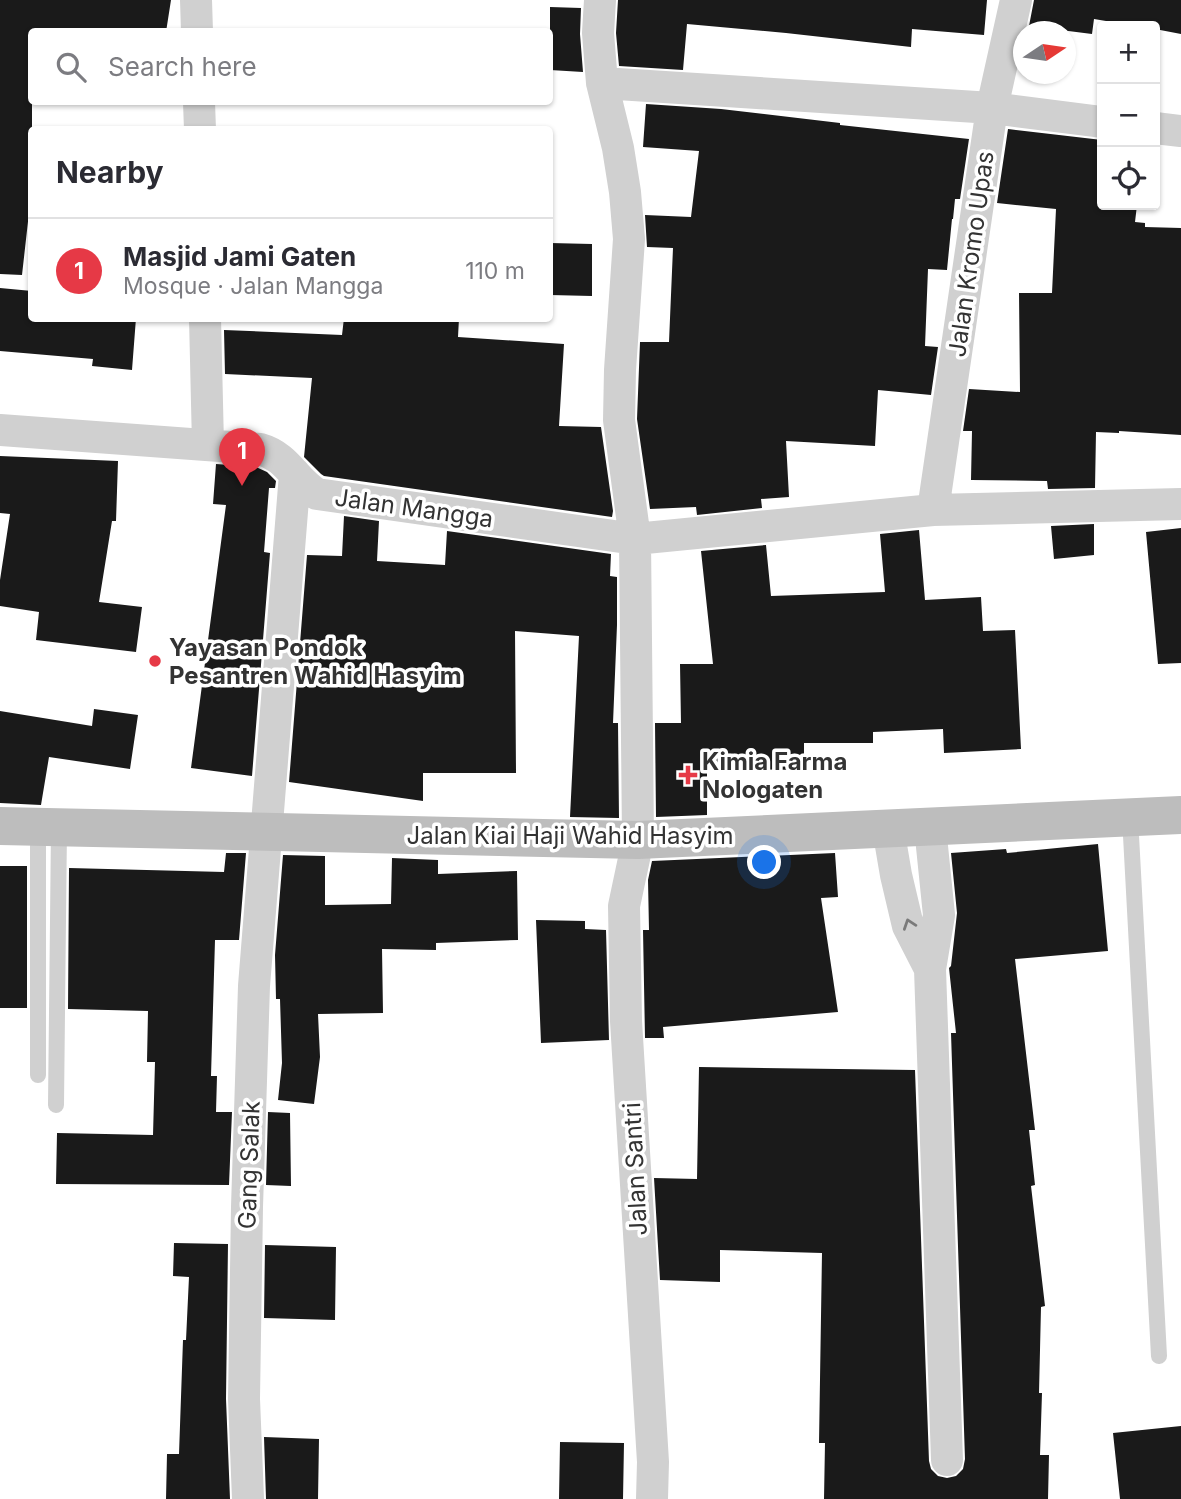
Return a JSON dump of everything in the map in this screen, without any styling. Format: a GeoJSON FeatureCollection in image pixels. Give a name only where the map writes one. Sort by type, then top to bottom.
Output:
{"type":"FeatureCollection","features":[{"type":"Feature","properties":{"kind":"main road","name":"Jalan Kiai Haji Wahid Hasyim"},"geometry":{"type":"LineString","coordinates":[[0,826],[638,840],[1181,815]]}},
{"type":"Feature","properties":{"kind":"street"},"geometry":{"type":"LineString","coordinates":[[196,0],[197,28]]}},
{"type":"Feature","properties":{"kind":"street","name":"Jalan Santri"},"geometry":{"type":"LineString","coordinates":[[600,0],[598,33],[602,83],[618,148],[629,239],[619,420],[635,539],[638,840],[624,906],[626,1021],[653,1462],[652,1499]]}},
{"type":"Feature","properties":{"kind":"street","name":"Jalan Kromo Upas"},"geometry":{"type":"LineString","coordinates":[[933,510],[992,108],[1016,0]]}},
{"type":"Feature","properties":{"kind":"street"},"geometry":{"type":"LineString","coordinates":[[602,83],[992,108],[1097,121]]}},
{"type":"Feature","properties":{"kind":"street"},"geometry":{"type":"LineString","coordinates":[[199,105],[200,126]]}},
{"type":"Feature","properties":{"kind":"street"},"geometry":{"type":"LineString","coordinates":[[1160,129],[1181,131]]}},
{"type":"Feature","properties":{"kind":"street"},"geometry":{"type":"LineString","coordinates":[[205,322],[208,444]]}},
{"type":"Feature","properties":{"kind":"street","name":"Jalan Mangga"},"geometry":{"type":"LineString","coordinates":[[0,430],[260,449],[274,453],[308,489],[317,494],[635,539],[933,510],[1181,504]]}},
{"type":"Feature","properties":{"kind":"street","name":"Gang Salak"},"geometry":{"type":"LineString","coordinates":[[248,1499],[244,1399],[254,986],[295,474]]}},
{"type":"Feature","properties":{"kind":"street"},"geometry":{"type":"LineString","coordinates":[[930,827],[939,915],[930,969],[947,1460]]}},
{"type":"Feature","properties":{"kind":"street"},"geometry":{"type":"LineString","coordinates":[[888,828],[908,926],[930,969]]}},
{"type":"Feature","properties":{"kind":"lane"},"geometry":{"type":"LineString","coordinates":[[1130,817],[1158,1356]]}},
{"type":"Feature","properties":{"kind":"lane"},"geometry":{"type":"LineString","coordinates":[[38,1075],[49,828]]}},
{"type":"Feature","properties":{"kind":"lane"},"geometry":{"type":"LineString","coordinates":[[49,828],[56,1105]]}},
{"type":"Feature","properties":{"kind":"building"},"geometry":{"type":"Polygon","coordinates":[[[0,0],[171,0],[167,28],[28,28],[28,105],[32,105],[32,126],[28,126],[28,222],[22,275],[0,274],[0,0]]]}},
{"type":"Feature","properties":{"kind":"building"},"geometry":{"type":"Polygon","coordinates":[[[618,0],[987,0],[984,35],[912,29],[911,47],[687,24],[683,70],[619,66],[616,33],[618,0]]]}},
{"type":"Feature","properties":{"kind":"building"},"geometry":{"type":"Polygon","coordinates":[[[1034,0],[1181,0],[1181,34],[1160,30],[1160,21],[1094,19],[1092,34],[1076,32],[1076,21],[1030,21],[1034,0]]]}},
{"type":"Feature","properties":{"kind":"building"},"geometry":{"type":"Polygon","coordinates":[[[550,7],[581,8],[583,72],[553,70],[553,28],[550,28],[550,7]]]}},
{"type":"Feature","properties":{"kind":"building"},"geometry":{"type":"Polygon","coordinates":[[[646,104],[721,109],[969,139],[960,199],[955,199],[947,270],[928,269],[925,346],[938,347],[931,395],[878,390],[875,446],[786,441],[789,497],[761,499],[762,508],[697,515],[696,507],[650,509],[637,419],[640,342],[669,342],[673,248],[647,247],[645,215],[691,217],[699,151],[643,147],[646,104]]]}},
{"type":"Feature","properties":{"kind":"building"},"geometry":{"type":"Polygon","coordinates":[[[1008,129],[1097,139],[1097,210],[1136,210],[1135,222],[1145,223],[1145,227],[1181,228],[1181,435],[1096,432],[1095,488],[1048,489],[1047,481],[971,480],[972,431],[963,431],[969,389],[1020,392],[1019,293],[1052,293],[1056,209],[997,203],[1008,129]]]}},
{"type":"Feature","properties":{"kind":"building"},"geometry":{"type":"Polygon","coordinates":[[[553,243],[592,244],[592,296],[553,295],[553,243]]]}},
{"type":"Feature","properties":{"kind":"building"},"geometry":{"type":"Polygon","coordinates":[[[0,288],[28,291],[28,322],[136,322],[132,370],[92,366],[93,359],[0,351],[0,288]]]}},
{"type":"Feature","properties":{"kind":"building"},"geometry":{"type":"Polygon","coordinates":[[[344,322],[459,322],[458,337],[564,344],[559,426],[601,427],[612,517],[321,474],[304,457],[312,378],[225,374],[224,330],[342,335],[344,322]]]}},
{"type":"Feature","properties":{"kind":"building"},"geometry":{"type":"Polygon","coordinates":[[[0,456],[118,461],[116,521],[112,521],[99,602],[142,607],[136,652],[36,640],[39,612],[0,606],[0,580],[10,514],[0,513],[0,456]]]}},
{"type":"Feature","properties":{"kind":"building"},"geometry":{"type":"Polygon","coordinates":[[[216,464],[256,467],[267,472],[276,481],[275,488],[269,488],[264,552],[270,553],[252,776],[191,768],[226,505],[213,504],[216,464]]]}},
{"type":"Feature","properties":{"kind":"building"},"geometry":{"type":"Polygon","coordinates":[[[344,516],[379,521],[377,561],[445,565],[447,531],[611,554],[610,576],[617,577],[613,723],[618,723],[619,818],[570,817],[579,636],[515,631],[516,773],[423,773],[423,801],[289,782],[307,555],[342,556],[344,516]]]}},
{"type":"Feature","properties":{"kind":"building"},"geometry":{"type":"Polygon","coordinates":[[[1094,524],[1094,555],[1054,559],[1051,526],[1094,524]]]}},
{"type":"Feature","properties":{"kind":"building"},"geometry":{"type":"Polygon","coordinates":[[[1181,528],[1181,663],[1158,664],[1146,532],[1181,528]]]}},
{"type":"Feature","properties":{"kind":"building"},"geometry":{"type":"Polygon","coordinates":[[[919,530],[925,600],[981,597],[983,631],[1015,630],[1021,749],[944,753],[943,729],[873,732],[873,743],[804,743],[804,770],[707,769],[707,815],[656,817],[655,723],[681,723],[680,664],[713,664],[701,551],[766,545],[771,596],[885,592],[880,534],[919,530]]]}},
{"type":"Feature","properties":{"kind":"building"},"geometry":{"type":"Polygon","coordinates":[[[94,709],[138,715],[130,769],[49,757],[41,805],[0,803],[0,711],[92,726],[94,709]]]}},
{"type":"Feature","properties":{"kind":"building"},"geometry":{"type":"Polygon","coordinates":[[[1098,844],[1108,951],[1015,959],[1035,1130],[1029,1130],[1035,1185],[1031,1186],[1045,1306],[1041,1307],[1040,1455],[1049,1455],[1048,1499],[824,1499],[825,1443],[819,1443],[822,1253],[720,1250],[720,1282],[660,1280],[654,1178],[697,1179],[699,1067],[915,1070],[929,1461],[931,1469],[938,1476],[956,1476],[963,1469],[965,1459],[951,1033],[956,1033],[949,968],[957,913],[951,853],[1006,849],[1007,853],[1098,844]]]}},
{"type":"Feature","properties":{"kind":"building"},"geometry":{"type":"Polygon","coordinates":[[[226,853],[246,853],[239,940],[215,940],[211,1076],[217,1076],[216,1112],[232,1112],[229,1185],[56,1184],[57,1133],[153,1135],[155,1062],[147,1062],[148,1011],[68,1009],[69,868],[224,872],[226,853]]]}},
{"type":"Feature","properties":{"kind":"building"},"geometry":{"type":"Polygon","coordinates":[[[835,853],[838,897],[821,898],[838,1012],[663,1027],[664,1038],[645,1038],[643,930],[649,930],[648,880],[652,861],[835,853]]]}},
{"type":"Feature","properties":{"kind":"building"},"geometry":{"type":"Polygon","coordinates":[[[283,855],[325,856],[325,905],[391,904],[392,858],[438,860],[438,874],[517,871],[518,940],[436,943],[436,950],[382,949],[383,1013],[318,1014],[320,1057],[314,1104],[278,1100],[282,1063],[280,999],[276,999],[275,955],[283,855]]]}},
{"type":"Feature","properties":{"kind":"building"},"geometry":{"type":"Polygon","coordinates":[[[0,866],[27,866],[27,1008],[0,1008],[0,866]]]}},
{"type":"Feature","properties":{"kind":"building"},"geometry":{"type":"Polygon","coordinates":[[[536,920],[585,921],[585,929],[606,930],[609,1040],[541,1043],[536,920]]]}},
{"type":"Feature","properties":{"kind":"building"},"geometry":{"type":"Polygon","coordinates":[[[268,1112],[290,1113],[291,1186],[266,1185],[268,1112]]]}},
{"type":"Feature","properties":{"kind":"building"},"geometry":{"type":"Polygon","coordinates":[[[174,1243],[228,1244],[226,1399],[230,1499],[166,1499],[167,1454],[179,1454],[183,1340],[186,1340],[189,1277],[173,1276],[174,1243]]]}},
{"type":"Feature","properties":{"kind":"building"},"geometry":{"type":"Polygon","coordinates":[[[265,1245],[336,1247],[335,1320],[264,1318],[265,1245]]]}},
{"type":"Feature","properties":{"kind":"building"},"geometry":{"type":"Polygon","coordinates":[[[1181,1426],[1181,1499],[1120,1499],[1113,1433],[1181,1426]]]}},
{"type":"Feature","properties":{"kind":"building"},"geometry":{"type":"Polygon","coordinates":[[[264,1437],[319,1439],[318,1499],[266,1499],[264,1437]]]}},
{"type":"Feature","properties":{"kind":"building"},"geometry":{"type":"Polygon","coordinates":[[[560,1442],[624,1443],[623,1499],[559,1499],[560,1442]]]}},
{"type":"Feature","properties":{"kind":"place","name":"Masjid Jami Gaten"},"geometry":{"type":"Point","coordinates":[242,486]}},
{"type":"Feature","properties":{"kind":"place","name":"Yayasan Pondok Pesantren Wahid Hasyim"},"geometry":{"type":"Point","coordinates":[155,661]}},
{"type":"Feature","properties":{"kind":"place","name":"Kimia Farma Nologaten"},"geometry":{"type":"Point","coordinates":[688,775]}}]}
